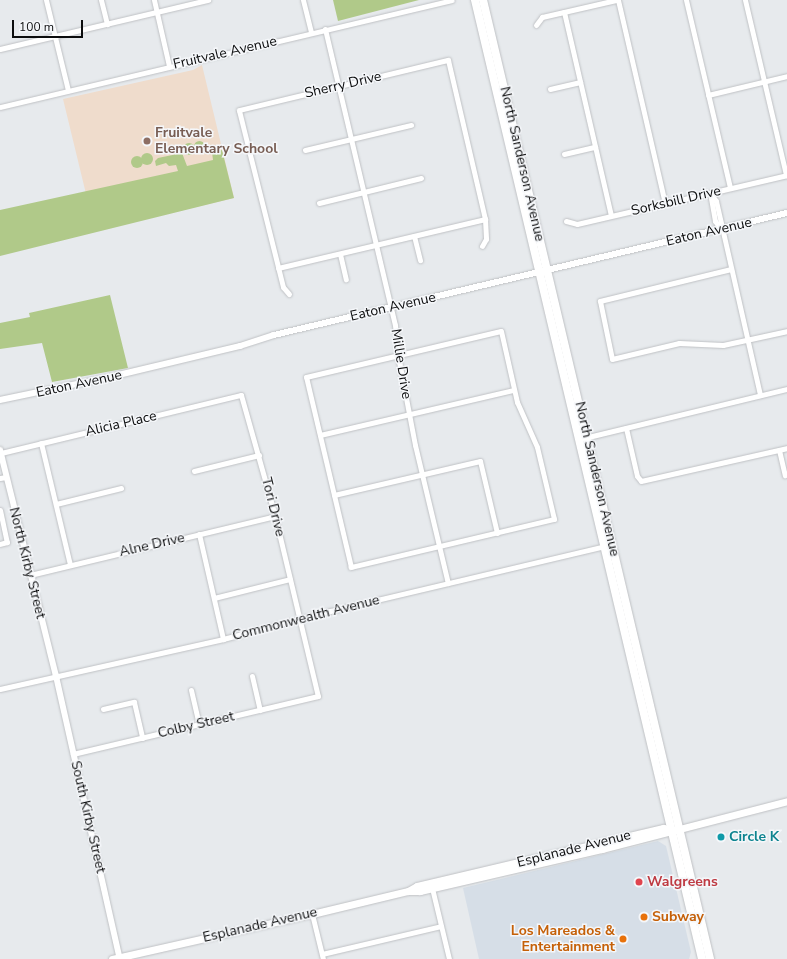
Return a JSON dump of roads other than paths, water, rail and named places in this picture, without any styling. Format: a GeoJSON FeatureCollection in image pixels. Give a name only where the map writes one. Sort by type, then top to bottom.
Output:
{"type":"FeatureCollection","features":[{"type":"Feature","properties":{"kind":"highway","name":"North Sanderson Avenue"},"geometry":{"type":"LineString","coordinates":[[475,0],[544,271]]}},
{"type":"Feature","properties":{"kind":"highway","name":"North Sanderson Avenue"},"geometry":{"type":"LineString","coordinates":[[483,0],[544,271],[675,829],[702,959]]}},
{"type":"Feature","properties":{"kind":"highway","name":"North Sanderson Avenue"},"geometry":{"type":"LineString","coordinates":[[675,829],[710,959]]}},
{"type":"Feature","properties":{"kind":"main road","name":"Esplanade Avenue"},"geometry":{"type":"LineString","coordinates":[[112,959],[408,891],[432,888],[602,849],[787,801]]}},
{"type":"Feature","properties":{"kind":"main road","name":"Esplanade Avenue"},"geometry":{"type":"LineString","coordinates":[[408,891],[417,886],[663,828],[675,829]]}},
{"type":"Feature","properties":{"kind":"street"},"geometry":{"type":"LineString","coordinates":[[46,0],[68,90]]}},
{"type":"Feature","properties":{"kind":"street"},"geometry":{"type":"LineString","coordinates":[[101,0],[107,24]]}},
{"type":"Feature","properties":{"kind":"street"},"geometry":{"type":"LineString","coordinates":[[154,0],[169,66]]}},
{"type":"Feature","properties":{"kind":"street"},"geometry":{"type":"LineString","coordinates":[[0,49],[208,0]]}},
{"type":"Feature","properties":{"kind":"street"},"geometry":{"type":"LineString","coordinates":[[303,0],[311,32]]}},
{"type":"Feature","properties":{"kind":"street","name":"Fruitvale Avenue"},"geometry":{"type":"LineString","coordinates":[[0,107],[451,0]]}},
{"type":"Feature","properties":{"kind":"street"},"geometry":{"type":"LineString","coordinates":[[536,25],[542,17],[617,0],[665,203]]}},
{"type":"Feature","properties":{"kind":"street"},"geometry":{"type":"LineString","coordinates":[[686,0],[730,188]]}},
{"type":"Feature","properties":{"kind":"street"},"geometry":{"type":"LineString","coordinates":[[746,0],[787,175]]}},
{"type":"Feature","properties":{"kind":"street"},"geometry":{"type":"LineString","coordinates":[[564,12],[611,216]]}},
{"type":"Feature","properties":{"kind":"street","name":"Millie Drive"},"geometry":{"type":"LineString","coordinates":[[325,29],[391,307],[398,356],[422,474],[448,583]]}},
{"type":"Feature","properties":{"kind":"street","name":"Sherry Drive"},"geometry":{"type":"LineString","coordinates":[[278,268],[239,110],[338,86],[448,60],[485,219]]}},
{"type":"Feature","properties":{"kind":"street"},"geometry":{"type":"LineString","coordinates":[[708,94],[787,76]]}},
{"type":"Feature","properties":{"kind":"street"},"geometry":{"type":"LineString","coordinates":[[550,89],[580,82]]}},
{"type":"Feature","properties":{"kind":"street"},"geometry":{"type":"LineString","coordinates":[[305,150],[411,125]]}},
{"type":"Feature","properties":{"kind":"street"},"geometry":{"type":"LineString","coordinates":[[564,154],[595,146]]}},
{"type":"Feature","properties":{"kind":"street","name":"Sorksbill Drive"},"geometry":{"type":"LineString","coordinates":[[566,221],[577,224],[787,175]]}},
{"type":"Feature","properties":{"kind":"street"},"geometry":{"type":"LineString","coordinates":[[319,203],[421,178]]}},
{"type":"Feature","properties":{"kind":"street"},"geometry":{"type":"LineString","coordinates":[[710,193],[716,201],[721,229],[760,395]]}},
{"type":"Feature","properties":{"kind":"street","name":"Eaton Avenue"},"geometry":{"type":"LineString","coordinates":[[0,400],[110,377],[391,307],[787,213]]}},
{"type":"Feature","properties":{"kind":"street"},"geometry":{"type":"LineString","coordinates":[[289,294],[283,288],[278,268],[485,219],[486,240],[482,246]]}},
{"type":"Feature","properties":{"kind":"street"},"geometry":{"type":"LineString","coordinates":[[414,236],[420,260]]}},
{"type":"Feature","properties":{"kind":"street"},"geometry":{"type":"LineString","coordinates":[[340,254],[346,279]]}},
{"type":"Feature","properties":{"kind":"street"},"geometry":{"type":"LineString","coordinates":[[731,269],[600,301],[612,359],[679,343],[723,345],[787,331]]}},
{"type":"Feature","properties":{"kind":"street"},"geometry":{"type":"LineString","coordinates":[[501,331],[521,415],[537,447],[554,519],[351,567],[306,377],[398,356],[501,331]]}},
{"type":"Feature","properties":{"kind":"street"},"geometry":{"type":"LineString","coordinates":[[583,438],[787,389]]}},
{"type":"Feature","properties":{"kind":"street"},"geometry":{"type":"LineString","coordinates":[[320,435],[514,390]]}},
{"type":"Feature","properties":{"kind":"street","name":"Alicia Place"},"geometry":{"type":"LineString","coordinates":[[0,451],[41,443],[241,395]]}},
{"type":"Feature","properties":{"kind":"street","name":"Tori Drive"},"geometry":{"type":"LineString","coordinates":[[241,395],[275,516],[318,696]]}},
{"type":"Feature","properties":{"kind":"street"},"geometry":{"type":"LineString","coordinates":[[626,428],[637,476],[641,482],[787,448]]}},
{"type":"Feature","properties":{"kind":"street"},"geometry":{"type":"LineString","coordinates":[[41,443],[70,565]]}},
{"type":"Feature","properties":{"kind":"street"},"geometry":{"type":"LineString","coordinates":[[779,450],[785,474]]}},
{"type":"Feature","properties":{"kind":"street","name":"North Kirby Street"},"geometry":{"type":"LineString","coordinates":[[0,451],[3,478],[56,676]]}},
{"type":"Feature","properties":{"kind":"street"},"geometry":{"type":"LineString","coordinates":[[194,471],[259,455]]}},
{"type":"Feature","properties":{"kind":"street"},"geometry":{"type":"LineString","coordinates":[[334,495],[480,461],[497,533]]}},
{"type":"Feature","properties":{"kind":"street"},"geometry":{"type":"LineString","coordinates":[[56,504],[121,488]]}},
{"type":"Feature","properties":{"kind":"street"},"geometry":{"type":"LineString","coordinates":[[0,510],[7,542],[0,544]]}},
{"type":"Feature","properties":{"kind":"street","name":"Alne Drive"},"geometry":{"type":"LineString","coordinates":[[30,575],[275,516]]}},
{"type":"Feature","properties":{"kind":"street"},"geometry":{"type":"LineString","coordinates":[[199,534],[223,639]]}},
{"type":"Feature","properties":{"kind":"street","name":"Commonwealth Avenue"},"geometry":{"type":"LineString","coordinates":[[0,689],[223,639],[608,545]]}},
{"type":"Feature","properties":{"kind":"street"},"geometry":{"type":"LineString","coordinates":[[214,598],[290,580]]}},
{"type":"Feature","properties":{"kind":"street","name":"South Kirby Street"},"geometry":{"type":"LineString","coordinates":[[56,676],[120,958]]}},
{"type":"Feature","properties":{"kind":"street"},"geometry":{"type":"LineString","coordinates":[[252,676],[260,710]]}},
{"type":"Feature","properties":{"kind":"street"},"geometry":{"type":"LineString","coordinates":[[191,690],[199,724]]}},
{"type":"Feature","properties":{"kind":"street","name":"Colby Street"},"geometry":{"type":"LineString","coordinates":[[74,754],[318,696]]}},
{"type":"Feature","properties":{"kind":"street"},"geometry":{"type":"LineString","coordinates":[[103,709],[134,702],[142,738]]}},
{"type":"Feature","properties":{"kind":"street"},"geometry":{"type":"LineString","coordinates":[[432,888],[449,959]]}},
{"type":"Feature","properties":{"kind":"street"},"geometry":{"type":"LineString","coordinates":[[312,914],[322,956],[441,926]]}},
{"type":"Feature","properties":{"kind":"place","name":"Fruitvale Elementary School"},"geometry":{"type":"Point","coordinates":[147,141]}},
{"type":"Feature","properties":{"kind":"place","name":"Circle K"},"geometry":{"type":"Point","coordinates":[721,837]}},
{"type":"Feature","properties":{"kind":"place","name":"Walgreens"},"geometry":{"type":"Point","coordinates":[639,882]}},
{"type":"Feature","properties":{"kind":"place","name":"Subway"},"geometry":{"type":"Point","coordinates":[644,917]}},
{"type":"Feature","properties":{"kind":"place","name":"Los Mareados & Entertainment"},"geometry":{"type":"Point","coordinates":[623,939]}}]}
